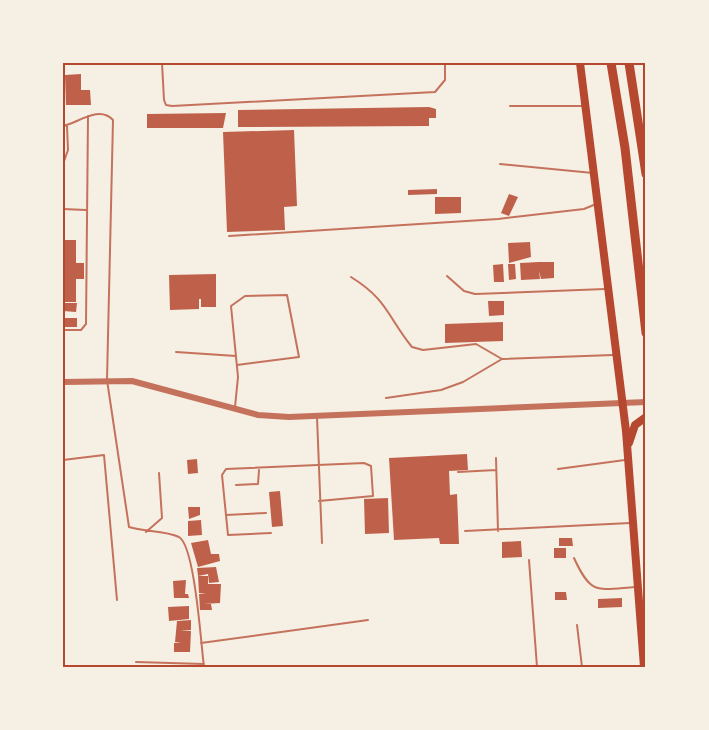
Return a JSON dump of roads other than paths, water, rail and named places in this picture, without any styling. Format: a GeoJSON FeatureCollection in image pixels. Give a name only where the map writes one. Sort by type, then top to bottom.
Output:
{"type":"FeatureCollection","features":[{"type":"Feature","properties":{"kind":"highway"},"geometry":{"type":"LineString","coordinates":[[580,63],[610,289],[627,449],[644,667]]}},
{"type":"Feature","properties":{"kind":"highway"},"geometry":{"type":"LineString","coordinates":[[611,63],[630,186],[646,333]]}},
{"type":"Feature","properties":{"kind":"highway"},"geometry":{"type":"LineString","coordinates":[[630,63],[646,174]]}},
{"type":"Feature","properties":{"kind":"highway"},"geometry":{"type":"LineString","coordinates":[[627,449],[635,425],[646,417]]}},
{"type":"Feature","properties":{"kind":"street"},"geometry":{"type":"LineString","coordinates":[[63,382],[107,380],[158,386],[258,415],[317,416],[621,405],[646,402]]}},
{"type":"Feature","properties":{"kind":"lane"},"geometry":{"type":"LineString","coordinates":[[162,63],[164,100],[166,105],[172,106],[435,92],[443,86],[445,63]]}},
{"type":"Feature","properties":{"kind":"lane"},"geometry":{"type":"LineString","coordinates":[[510,106],[585,106]]}},
{"type":"Feature","properties":{"kind":"lane"},"geometry":{"type":"LineString","coordinates":[[63,330],[81,330],[86,324],[88,116]]}},
{"type":"Feature","properties":{"kind":"lane"},"geometry":{"type":"LineString","coordinates":[[63,164],[68,150],[65,126],[88,116],[107,116],[113,121],[107,380],[122,470],[127,524],[129,527],[146,532],[178,537],[185,544],[192,562],[204,665],[136,662]]}},
{"type":"Feature","properties":{"kind":"lane"},"geometry":{"type":"LineString","coordinates":[[500,164],[593,174]]}},
{"type":"Feature","properties":{"kind":"lane"},"geometry":{"type":"LineString","coordinates":[[229,236],[507,219],[584,209],[599,203]]}},
{"type":"Feature","properties":{"kind":"lane"},"geometry":{"type":"LineString","coordinates":[[63,209],[86,210]]}},
{"type":"Feature","properties":{"kind":"lane"},"geometry":{"type":"LineString","coordinates":[[447,276],[464,291],[475,294],[610,289]]}},
{"type":"Feature","properties":{"kind":"lane"},"geometry":{"type":"LineString","coordinates":[[351,277],[371,290],[383,302],[412,347],[423,350],[476,344],[502,359]]}},
{"type":"Feature","properties":{"kind":"lane"},"geometry":{"type":"LineString","coordinates":[[235,409],[237,366],[231,306],[245,296],[287,295],[299,357],[279,362],[237,366]]}},
{"type":"Feature","properties":{"kind":"lane"},"geometry":{"type":"LineString","coordinates":[[176,352],[236,356]]}},
{"type":"Feature","properties":{"kind":"lane"},"geometry":{"type":"LineString","coordinates":[[386,398],[441,390],[463,382],[502,359],[616,355]]}},
{"type":"Feature","properties":{"kind":"lane"},"geometry":{"type":"LineString","coordinates":[[317,416],[321,543]]}},
{"type":"Feature","properties":{"kind":"lane"},"geometry":{"type":"LineString","coordinates":[[63,460],[104,455],[117,600]]}},
{"type":"Feature","properties":{"kind":"lane"},"geometry":{"type":"LineString","coordinates":[[496,458],[498,531]]}},
{"type":"Feature","properties":{"kind":"lane"},"geometry":{"type":"LineString","coordinates":[[558,469],[628,460]]}},
{"type":"Feature","properties":{"kind":"lane"},"geometry":{"type":"LineString","coordinates":[[271,533],[229,536],[223,471],[368,464],[374,491],[371,497],[319,501]]}},
{"type":"Feature","properties":{"kind":"lane"},"geometry":{"type":"LineString","coordinates":[[236,485],[258,484],[259,469]]}},
{"type":"Feature","properties":{"kind":"lane"},"geometry":{"type":"LineString","coordinates":[[458,472],[496,470]]}},
{"type":"Feature","properties":{"kind":"lane"},"geometry":{"type":"LineString","coordinates":[[146,532],[162,519],[159,473]]}},
{"type":"Feature","properties":{"kind":"lane"},"geometry":{"type":"LineString","coordinates":[[226,515],[266,513]]}},
{"type":"Feature","properties":{"kind":"lane"},"geometry":{"type":"LineString","coordinates":[[465,531],[632,523]]}},
{"type":"Feature","properties":{"kind":"lane"},"geometry":{"type":"LineString","coordinates":[[574,558],[585,581],[592,587],[600,589],[637,587]]}},
{"type":"Feature","properties":{"kind":"lane"},"geometry":{"type":"LineString","coordinates":[[529,560],[537,667]]}},
{"type":"Feature","properties":{"kind":"lane"},"geometry":{"type":"LineString","coordinates":[[201,643],[368,620]]}},
{"type":"Feature","properties":{"kind":"lane"},"geometry":{"type":"LineString","coordinates":[[578,624],[582,667]]}},
{"type":"Feature","properties":{"kind":"lane"},"geometry":{"type":"LineString","coordinates":[[63,627],[63,660]]}}]}
